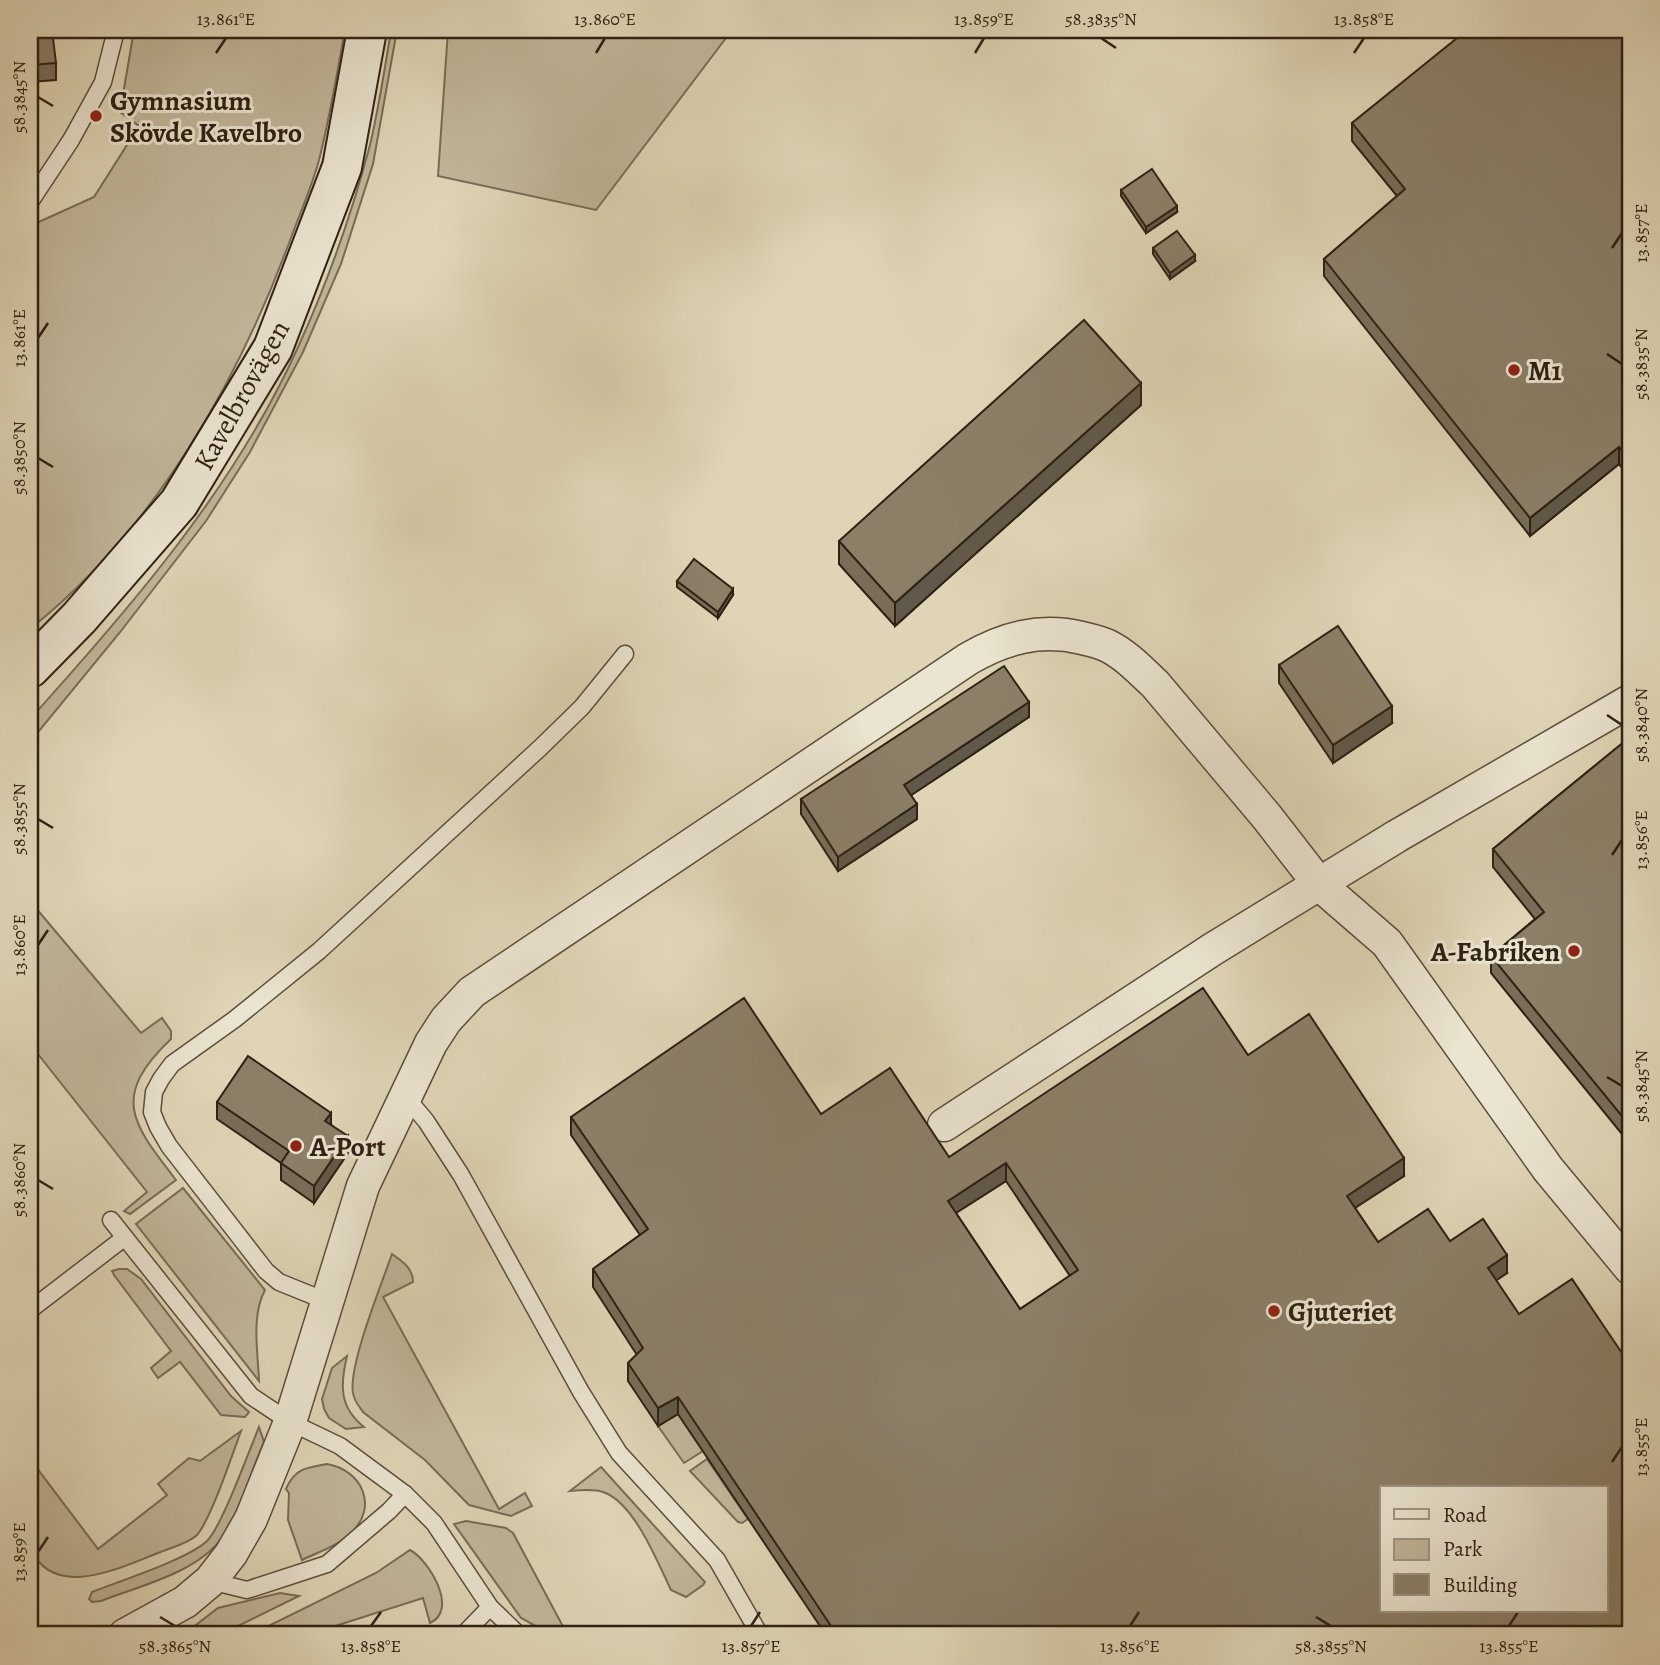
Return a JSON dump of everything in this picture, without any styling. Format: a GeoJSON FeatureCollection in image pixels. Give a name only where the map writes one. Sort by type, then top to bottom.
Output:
{"type":"FeatureCollection","features":[{"type":"Feature","properties":{"kind":"main road","name":"Kavelbrovägen"},"geometry":{"type":"LineString","coordinates":[[30,668],[79,618],[179,503],[273,348],[342,167],[368,30]]}},
{"type":"Feature","properties":{"kind":"street"},"geometry":{"type":"LineString","coordinates":[[125,1635],[185,1602],[210,1581],[231,1554],[251,1519],[290,1422],[363,1186],[405,1096],[446,1020],[472,992],[968,659],[991,646],[1016,637],[1041,633],[1064,634],[1107,645],[1134,664],[1174,705],[1319,884],[1387,943],[1548,1169],[1630,1268]]}},
{"type":"Feature","properties":{"kind":"street"},"geometry":{"type":"LineString","coordinates":[[944,1125],[1213,949],[1630,701]]}},
{"type":"Feature","properties":{"kind":"lane"},"geometry":{"type":"LineString","coordinates":[[30,202],[71,140],[103,82],[116,30]]}},
{"type":"Feature","properties":{"kind":"lane"},"geometry":{"type":"LineString","coordinates":[[326,1301],[279,1282],[266,1271],[169,1146],[152,1112],[153,1092],[172,1064],[235,1019],[319,951],[540,748],[582,707],[625,653]]}},
{"type":"Feature","properties":{"kind":"lane"},"geometry":{"type":"LineString","coordinates":[[405,1096],[426,1121],[461,1175],[581,1392],[619,1453],[717,1560],[760,1635]]}},
{"type":"Feature","properties":{"kind":"lane"},"geometry":{"type":"LineString","coordinates":[[111,1220],[251,1396],[290,1422],[340,1446],[405,1494],[434,1523],[491,1607],[520,1635]]}},
{"type":"Feature","properties":{"kind":"lane"},"geometry":{"type":"LineString","coordinates":[[30,1310],[124,1238]]}},
{"type":"Feature","properties":{"kind":"lane"},"geometry":{"type":"LineString","coordinates":[[210,1581],[247,1590],[327,1564],[405,1494]]}},
{"type":"Feature","properties":{"kind":"lane"},"geometry":{"type":"LineString","coordinates":[[463,1635],[491,1607]]}},
{"type":"Feature","properties":{"kind":"green space"},"geometry":{"type":"Polygon","coordinates":[[[134,30],[345,30],[327,128],[313,179],[270,290],[218,399],[153,500],[116,546],[75,590],[30,629],[30,226],[94,197],[139,126],[120,112],[134,30]]]}},
{"type":"Feature","properties":{"kind":"green space"},"geometry":{"type":"Polygon","coordinates":[[[391,30],[397,30],[373,164],[341,264],[303,352],[250,452],[206,521],[30,742],[30,719],[106,633],[179,543],[245,447],[274,397],[320,296],[355,196],[370,145],[391,30]]]}},
{"type":"Feature","properties":{"kind":"green space"},"geometry":{"type":"Polygon","coordinates":[[[448,30],[732,30],[596,210],[438,176],[448,30]]]}},
{"type":"Feature","properties":{"kind":"green space"},"geometry":{"type":"Polygon","coordinates":[[[30,901],[141,1033],[162,1018],[171,1031],[171,1039],[140,1077],[134,1094],[134,1110],[148,1142],[176,1180],[130,1214],[124,1211],[147,1192],[30,1044],[30,901]]]}},
{"type":"Feature","properties":{"kind":"green space"},"geometry":{"type":"Polygon","coordinates":[[[183,1188],[265,1290],[257,1322],[259,1381],[136,1224],[183,1188]]]}},
{"type":"Feature","properties":{"kind":"green space"},"geometry":{"type":"Polygon","coordinates":[[[392,1254],[409,1269],[413,1282],[383,1297],[499,1509],[525,1493],[532,1506],[511,1516],[469,1505],[425,1460],[363,1412],[356,1401],[353,1380],[356,1364],[392,1254]]]}},
{"type":"Feature","properties":{"kind":"green space"},"geometry":{"type":"Polygon","coordinates":[[[127,1269],[141,1279],[231,1396],[249,1412],[245,1417],[221,1415],[180,1362],[158,1378],[151,1368],[171,1351],[114,1275],[112,1271],[127,1269]]]}},
{"type":"Feature","properties":{"kind":"green space"},"geometry":{"type":"Polygon","coordinates":[[[347,1356],[343,1377],[344,1395],[350,1412],[364,1427],[346,1429],[329,1418],[322,1399],[332,1368],[347,1356]]]}},
{"type":"Feature","properties":{"kind":"green space"},"geometry":{"type":"Polygon","coordinates":[[[678,1414],[703,1451],[684,1463],[658,1426],[678,1414]]]}},
{"type":"Feature","properties":{"kind":"green space"},"geometry":{"type":"Polygon","coordinates":[[[259,1427],[264,1442],[235,1514],[213,1549],[168,1576],[92,1602],[89,1599],[92,1592],[170,1562],[207,1541],[227,1505],[259,1427]]]}},
{"type":"Feature","properties":{"kind":"green space"},"geometry":{"type":"Polygon","coordinates":[[[241,1431],[209,1515],[197,1535],[189,1541],[107,1572],[71,1577],[55,1573],[41,1564],[30,1548],[30,1459],[98,1549],[167,1495],[158,1484],[189,1458],[200,1461],[241,1431]]]}},
{"type":"Feature","properties":{"kind":"green space"},"geometry":{"type":"Polygon","coordinates":[[[707,1459],[748,1519],[742,1523],[738,1522],[690,1471],[707,1459]]]}},
{"type":"Feature","properties":{"kind":"green space"},"geometry":{"type":"Polygon","coordinates":[[[327,1464],[349,1474],[357,1482],[363,1491],[364,1512],[359,1523],[346,1538],[302,1560],[288,1520],[289,1493],[286,1489],[297,1473],[327,1464]]]}},
{"type":"Feature","properties":{"kind":"green space"},"geometry":{"type":"Polygon","coordinates":[[[601,1467],[705,1582],[703,1585],[686,1597],[671,1590],[644,1535],[625,1508],[603,1492],[570,1491],[601,1467]]]}},
{"type":"Feature","properties":{"kind":"green space"},"geometry":{"type":"Polygon","coordinates":[[[466,1521],[506,1528],[513,1533],[566,1632],[541,1629],[521,1618],[454,1524],[466,1521]]]}},
{"type":"Feature","properties":{"kind":"green space"},"geometry":{"type":"Polygon","coordinates":[[[410,1550],[418,1555],[438,1585],[442,1608],[438,1617],[430,1623],[423,1598],[307,1635],[250,1635],[376,1573],[410,1550]]]}},
{"type":"Feature","properties":{"kind":"green space"},"geometry":{"type":"Polygon","coordinates":[[[280,1593],[299,1596],[220,1635],[183,1635],[218,1608],[280,1593]]]}},
{"type":"Feature","properties":{"kind":"building"},"geometry":{"type":"Polygon","coordinates":[[[30,30],[52,30],[56,63],[30,65],[30,30]]]}},
{"type":"Feature","properties":{"kind":"building","name":"M1"},"geometry":{"type":"Polygon","coordinates":[[[1467,30],[1630,30],[1630,461],[1619,447],[1530,518],[1324,259],[1405,189],[1352,123],[1467,30]]]}},
{"type":"Feature","properties":{"kind":"building"},"geometry":{"type":"Polygon","coordinates":[[[1152,169],[1177,206],[1146,227],[1121,190],[1152,169]]]}},
{"type":"Feature","properties":{"kind":"building"},"geometry":{"type":"Polygon","coordinates":[[[1177,231],[1195,255],[1170,273],[1153,248],[1177,231]]]}},
{"type":"Feature","properties":{"kind":"building"},"geometry":{"type":"Polygon","coordinates":[[[1084,320],[1141,383],[895,603],[839,541],[1084,320]]]}},
{"type":"Feature","properties":{"kind":"building"},"geometry":{"type":"Polygon","coordinates":[[[694,559],[733,589],[718,612],[677,581],[694,559]]]}},
{"type":"Feature","properties":{"kind":"building"},"geometry":{"type":"Polygon","coordinates":[[[1338,626],[1392,706],[1333,745],[1279,665],[1338,626]]]}},
{"type":"Feature","properties":{"kind":"building"},"geometry":{"type":"Polygon","coordinates":[[[1004,666],[1029,702],[904,785],[917,804],[838,857],[801,799],[1004,666]]]}},
{"type":"Feature","properties":{"kind":"building","name":"A-Fabriken"},"geometry":{"type":"Polygon","coordinates":[[[1630,737],[1630,1126],[1491,956],[1544,912],[1493,849],[1630,737]]]}},
{"type":"Feature","properties":{"kind":"building","name":"Gjuteriet"},"geometry":{"type":"Polygon","coordinates":[[[1203,988],[1248,1055],[1309,1014],[1404,1158],[1347,1196],[1378,1242],[1428,1209],[1450,1241],[1483,1219],[1507,1255],[1488,1268],[1519,1314],[1572,1279],[1630,1365],[1630,1635],[837,1635],[678,1397],[658,1408],[628,1363],[643,1348],[593,1269],[648,1229],[571,1117],[744,998],[821,1114],[890,1068],[949,1157],[1203,988]],[[1006,1163],[948,1201],[1020,1309],[1078,1270],[1006,1163]]]}},
{"type":"Feature","properties":{"kind":"building","name":"A-Port"},"geometry":{"type":"Polygon","coordinates":[[[248,1056],[331,1113],[325,1121],[348,1136],[314,1186],[281,1163],[289,1151],[217,1102],[248,1056]]]}},
{"type":"Feature","properties":{"kind":"place","name":"Gymnasium Skövde Kavelbro"},"geometry":{"type":"Point","coordinates":[96,116]}},
{"type":"Feature","properties":{"kind":"place","name":"M1"},"geometry":{"type":"Point","coordinates":[1514,370]}},
{"type":"Feature","properties":{"kind":"place","name":"A-Fabriken"},"geometry":{"type":"Point","coordinates":[1574,951]}},
{"type":"Feature","properties":{"kind":"place","name":"A-Port"},"geometry":{"type":"Point","coordinates":[296,1146]}},
{"type":"Feature","properties":{"kind":"place","name":"Gjuteriet"},"geometry":{"type":"Point","coordinates":[1274,1311]}}]}
